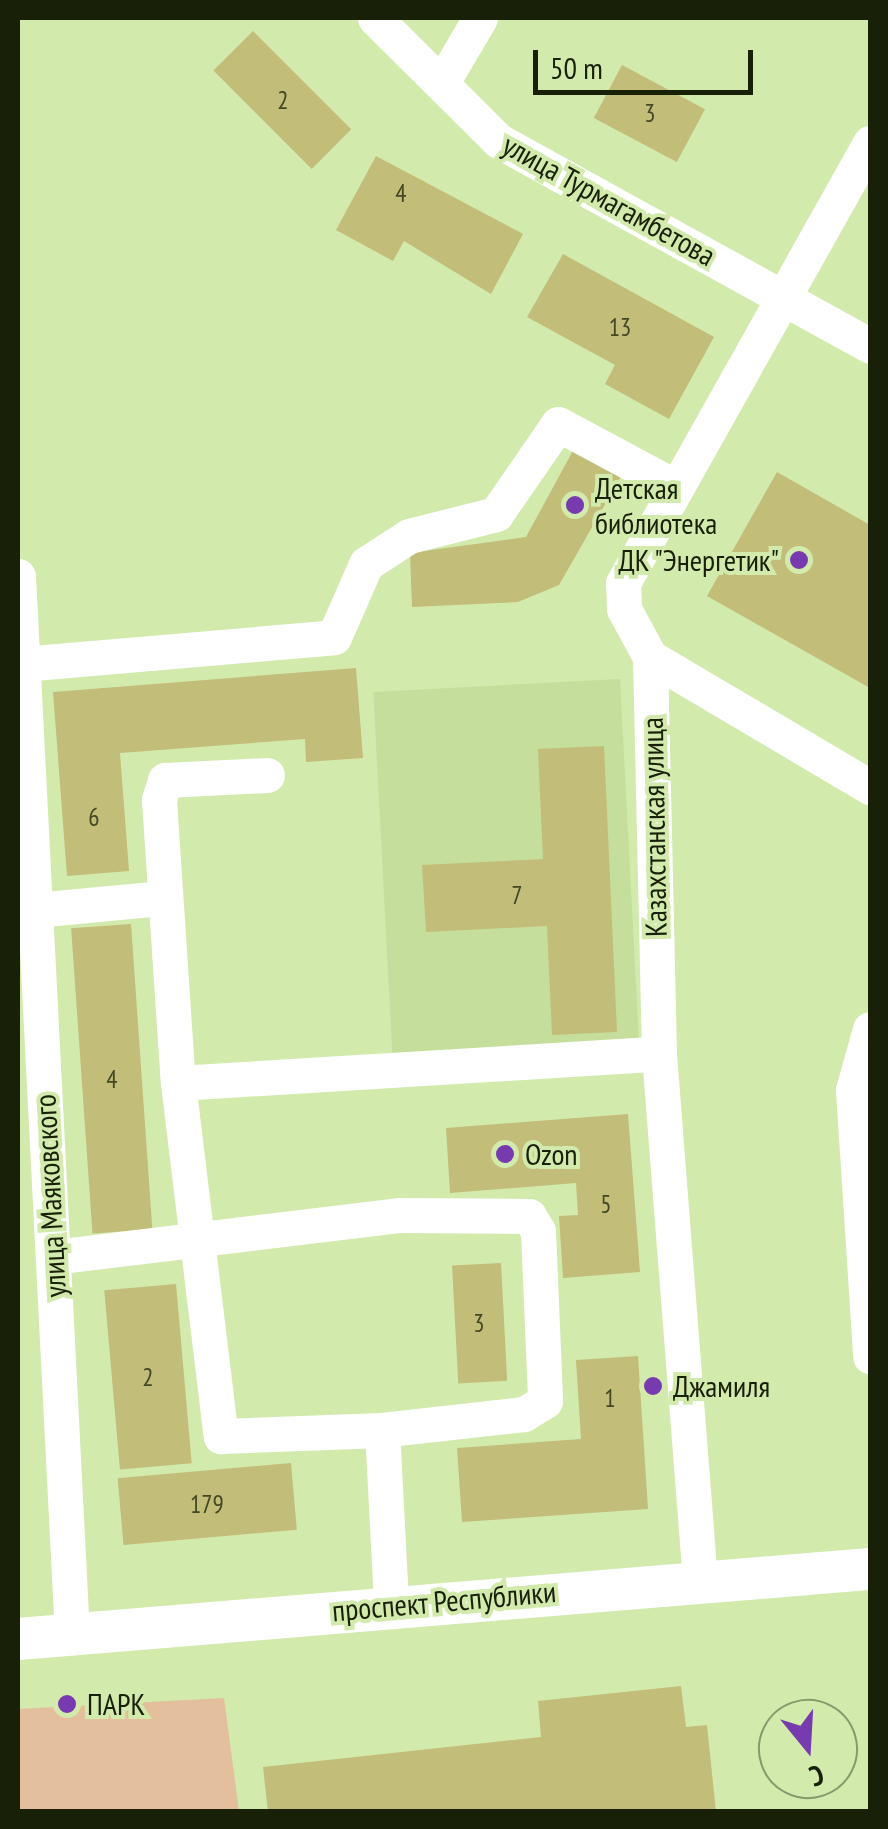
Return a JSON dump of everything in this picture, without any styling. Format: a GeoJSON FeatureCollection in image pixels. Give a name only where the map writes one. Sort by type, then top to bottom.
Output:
{"type":"FeatureCollection","features":[{"type":"Feature","properties":{"kind":"main road","name":"проспект Республики"},"geometry":{"type":"LineString","coordinates":[[18,1639],[391,1604],[870,1568]]}},
{"type":"Feature","properties":{"kind":"street","name":"улица Турмагамбетова"},"geometry":{"type":"LineString","coordinates":[[375,18],[443,81],[499,141],[870,346]]}},
{"type":"Feature","properties":{"kind":"street"},"geometry":{"type":"LineString","coordinates":[[443,81],[480,18]]}},
{"type":"Feature","properties":{"kind":"street","name":"Казахстанская улица"},"geometry":{"type":"LineString","coordinates":[[700,1582],[659,1054],[650,656],[624,608],[623,582],[672,485],[785,298],[870,144]]}},
{"type":"Feature","properties":{"kind":"street"},"geometry":{"type":"LineString","coordinates":[[22,664],[334,637],[366,564],[409,536],[496,514],[558,424],[672,485]]}},
{"type":"Feature","properties":{"kind":"street","name":"улица Маяковского"},"geometry":{"type":"LineString","coordinates":[[18,576],[72,1636]]}},
{"type":"Feature","properties":{"kind":"street"},"geometry":{"type":"LineString","coordinates":[[650,656],[870,787]]}},
{"type":"Feature","properties":{"kind":"street"},"geometry":{"type":"LineString","coordinates":[[53,1257],[197,1239],[400,1215],[529,1216],[538,1232],[545,1401],[524,1414],[382,1430],[221,1436],[197,1239],[178,1083],[164,898],[165,780],[267,775]]}},
{"type":"Feature","properties":{"kind":"street"},"geometry":{"type":"LineString","coordinates":[[35,910],[164,898]]}},
{"type":"Feature","properties":{"kind":"street"},"geometry":{"type":"LineString","coordinates":[[870,1029],[853,1090],[870,1356]]}},
{"type":"Feature","properties":{"kind":"street"},"geometry":{"type":"LineString","coordinates":[[178,1083],[659,1054]]}},
{"type":"Feature","properties":{"kind":"street"},"geometry":{"type":"LineString","coordinates":[[382,1430],[391,1604]]}},
{"type":"Feature","properties":{"kind":"shaded area"},"geometry":{"type":"Polygon","coordinates":[[[620,679],[639,1041],[392,1053],[373,692],[620,679]]]}},
{"type":"Feature","properties":{"kind":"shaded area"},"geometry":{"type":"Polygon","coordinates":[[[224,1698],[239,1811],[18,1811],[18,1709],[224,1698]]]}},
{"type":"Feature","properties":{"kind":"building"},"geometry":{"type":"Polygon","coordinates":[[[253,31],[351,129],[312,169],[213,71],[253,31]]]}},
{"type":"Feature","properties":{"kind":"building"},"geometry":{"type":"Polygon","coordinates":[[[622,65],[705,109],[677,162],[594,118],[622,65]]]}},
{"type":"Feature","properties":{"kind":"building"},"geometry":{"type":"Polygon","coordinates":[[[376,156],[523,234],[491,294],[404,241],[393,261],[336,230],[376,156]]]}},
{"type":"Feature","properties":{"kind":"building"},"geometry":{"type":"Polygon","coordinates":[[[563,254],[714,337],[669,419],[605,384],[615,365],[527,317],[563,254]]]}},
{"type":"Feature","properties":{"kind":"building","name":"Детская библиотека"},"geometry":{"type":"Polygon","coordinates":[[[575,447],[623,473],[559,585],[518,602],[412,607],[410,553],[526,537],[575,447]]]}},
{"type":"Feature","properties":{"kind":"building","name":"ДК \"Энергетик\""},"geometry":{"type":"Polygon","coordinates":[[[777,472],[870,525],[870,688],[707,596],[777,472]]]}},
{"type":"Feature","properties":{"kind":"building"},"geometry":{"type":"Polygon","coordinates":[[[356,668],[363,758],[306,762],[305,739],[120,753],[129,871],[67,876],[53,692],[356,668]]]}},
{"type":"Feature","properties":{"kind":"building"},"geometry":{"type":"Polygon","coordinates":[[[604,746],[617,1032],[552,1035],[547,926],[426,932],[422,865],[543,859],[538,749],[604,746]]]}},
{"type":"Feature","properties":{"kind":"building"},"geometry":{"type":"Polygon","coordinates":[[[131,924],[152,1229],[92,1233],[71,928],[131,924]]]}},
{"type":"Feature","properties":{"kind":"building"},"geometry":{"type":"Polygon","coordinates":[[[628,1114],[640,1272],[563,1278],[559,1216],[578,1215],[576,1183],[450,1193],[446,1128],[628,1114]]]}},
{"type":"Feature","properties":{"kind":"building"},"geometry":{"type":"Polygon","coordinates":[[[501,1263],[507,1381],[458,1383],[452,1266],[501,1263]]]}},
{"type":"Feature","properties":{"kind":"building"},"geometry":{"type":"Polygon","coordinates":[[[176,1284],[192,1463],[120,1470],[104,1290],[176,1284]]]}},
{"type":"Feature","properties":{"kind":"building"},"geometry":{"type":"Polygon","coordinates":[[[638,1356],[648,1509],[462,1522],[457,1448],[581,1439],[576,1360],[638,1356]]]}},
{"type":"Feature","properties":{"kind":"building"},"geometry":{"type":"Polygon","coordinates":[[[291,1463],[297,1530],[124,1545],[118,1478],[291,1463]]]}},
{"type":"Feature","properties":{"kind":"building"},"geometry":{"type":"Polygon","coordinates":[[[681,1686],[686,1727],[707,1725],[716,1812],[268,1812],[263,1767],[541,1737],[538,1701],[681,1686]]]}},
{"type":"Feature","properties":{"kind":"place","name":"Детская библиотека"},"geometry":{"type":"Point","coordinates":[575,505]}},
{"type":"Feature","properties":{"kind":"place","name":"ДК \"Энергетик\""},"geometry":{"type":"Point","coordinates":[799,560]}},
{"type":"Feature","properties":{"kind":"place","name":"Ozon"},"geometry":{"type":"Point","coordinates":[505,1154]}},
{"type":"Feature","properties":{"kind":"place","name":"Джамиля"},"geometry":{"type":"Point","coordinates":[653,1386]}},
{"type":"Feature","properties":{"kind":"place","name":"ПАРК"},"geometry":{"type":"Point","coordinates":[67,1704]}}]}
